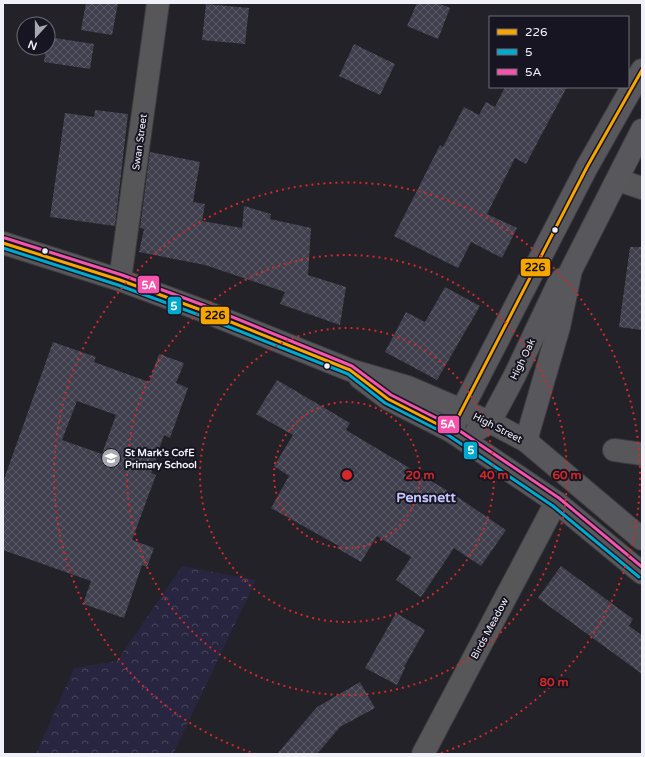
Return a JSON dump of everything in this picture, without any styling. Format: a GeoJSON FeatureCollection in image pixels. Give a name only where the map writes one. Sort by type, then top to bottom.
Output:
{"type":"FeatureCollection","features":[{"type":"Feature","properties":{"kind":"main road"},"geometry":{"type":"LineString","coordinates":[[457,435],[462,410],[587,168],[642,70]]}},
{"type":"Feature","properties":{"kind":"main road","name":"High Oak"},"geometry":{"type":"LineString","coordinates":[[457,435],[490,422],[514,377],[558,284],[571,270],[618,180],[642,130]]}},
{"type":"Feature","properties":{"kind":"main road"},"geometry":{"type":"LineString","coordinates":[[587,168],[618,180]]}},
{"type":"Feature","properties":{"kind":"main road","name":"High Street"},"geometry":{"type":"LineString","coordinates":[[3,243],[120,280],[201,310],[350,370],[408,387],[490,422],[526,441],[642,539]]}},
{"type":"Feature","properties":{"kind":"main road","name":"High Oak"},"geometry":{"type":"LineString","coordinates":[[526,441],[559,327],[571,270]]}},
{"type":"Feature","properties":{"kind":"main road","name":"High Street"},"geometry":{"type":"LineString","coordinates":[[350,370],[388,399],[457,435],[556,502],[642,572]]}},
{"type":"Feature","properties":{"kind":"street","name":"Swan Street"},"geometry":{"type":"LineString","coordinates":[[120,280],[158,3]]}},
{"type":"Feature","properties":{"kind":"street"},"geometry":{"type":"LineString","coordinates":[[618,180],[642,188]]}},
{"type":"Feature","properties":{"kind":"street"},"geometry":{"type":"LineString","coordinates":[[614,450],[642,454]]}},
{"type":"Feature","properties":{"kind":"street","name":"Birds Meadow"},"geometry":{"type":"LineString","coordinates":[[423,754],[556,502]]}},
{"type":"Feature","properties":{"kind":"green space"},"geometry":{"type":"Polygon","coordinates":[[[182,566],[256,580],[173,754],[36,754],[74,668],[117,661],[182,566]]]}},
{"type":"Feature","properties":{"kind":"building"},"geometry":{"type":"Polygon","coordinates":[[[86,3],[118,3],[112,35],[81,30],[86,3]]]}},
{"type":"Feature","properties":{"kind":"building"},"geometry":{"type":"Polygon","coordinates":[[[417,3],[438,3],[450,8],[438,39],[407,26],[417,3]]]}},
{"type":"Feature","properties":{"kind":"building"},"geometry":{"type":"Polygon","coordinates":[[[206,4],[249,8],[245,44],[202,40],[206,4]]]}},
{"type":"Feature","properties":{"kind":"building"},"geometry":{"type":"Polygon","coordinates":[[[56,38],[94,44],[90,69],[44,62],[45,56],[56,56],[56,38]]]}},
{"type":"Feature","properties":{"kind":"building"},"geometry":{"type":"Polygon","coordinates":[[[354,44],[395,64],[380,95],[339,76],[354,44]]]}},
{"type":"Feature","properties":{"kind":"building"},"geometry":{"type":"Polygon","coordinates":[[[504,88],[566,88],[526,164],[515,158],[487,214],[517,228],[502,258],[471,242],[458,268],[394,236],[440,145],[443,147],[464,107],[479,115],[486,102],[495,107],[504,88]]]}},
{"type":"Feature","properties":{"kind":"building"},"geometry":{"type":"Polygon","coordinates":[[[95,110],[128,114],[115,226],[50,217],[65,113],[94,117],[95,110]]]}},
{"type":"Feature","properties":{"kind":"building"},"geometry":{"type":"Polygon","coordinates":[[[150,152],[200,162],[193,202],[205,204],[202,221],[242,228],[244,206],[271,214],[270,219],[311,228],[308,275],[346,287],[340,325],[280,304],[285,292],[205,265],[139,252],[144,229],[140,228],[150,152]]]}},
{"type":"Feature","properties":{"kind":"building"},"geometry":{"type":"Polygon","coordinates":[[[630,247],[642,247],[642,330],[619,327],[630,247]]]}},
{"type":"Feature","properties":{"kind":"building"},"geometry":{"type":"Polygon","coordinates":[[[445,287],[480,306],[437,380],[385,352],[406,312],[425,322],[445,287]]]}},
{"type":"Feature","properties":{"kind":"building"},"geometry":{"type":"Polygon","coordinates":[[[53,342],[96,357],[94,362],[149,382],[159,354],[184,363],[176,383],[188,388],[170,438],[164,435],[151,473],[156,475],[132,540],[154,548],[147,567],[142,565],[124,618],[83,604],[91,581],[3,550],[3,482],[53,342]],[[77,401],[62,440],[102,454],[116,415],[77,401]]]}},
{"type":"Feature","properties":{"kind":"building"},"geometry":{"type":"Polygon","coordinates":[[[277,380],[350,423],[346,430],[453,494],[506,530],[481,566],[454,548],[421,597],[396,580],[411,557],[377,536],[361,562],[337,548],[339,546],[271,508],[289,476],[274,466],[293,435],[256,414],[277,380]]]}},
{"type":"Feature","properties":{"kind":"building"},"geometry":{"type":"Polygon","coordinates":[[[561,566],[633,619],[629,626],[642,635],[642,674],[538,598],[561,566]]]}},
{"type":"Feature","properties":{"kind":"building"},"geometry":{"type":"Polygon","coordinates":[[[396,613],[425,630],[404,667],[405,668],[397,685],[365,668],[396,613]]]}},
{"type":"Feature","properties":{"kind":"building"},"geometry":{"type":"Polygon","coordinates":[[[360,682],[375,708],[340,727],[317,754],[277,754],[317,707],[360,682]]]}},
{"type":"Feature","properties":{"kind":"transit line","name":"226"},"geometry":{"type":"LineString","coordinates":[[3,243],[120,280],[201,310],[350,370],[388,399],[451,431],[587,167],[642,70]]}},
{"type":"Feature","properties":{"kind":"transit line","name":"5A"},"geometry":{"type":"LineString","coordinates":[[5,238],[122,275],[203,305],[352,366],[391,395],[454,427],[559,498],[642,567]]}},
{"type":"Feature","properties":{"kind":"transit line","name":"5"},"geometry":{"type":"LineString","coordinates":[[3,248],[118,285],[199,315],[348,374],[385,403],[448,435],[553,506],[639,577]]}},
{"type":"Feature","properties":{"kind":"place","name":"St Mark's CofE Primary School"},"geometry":{"type":"Point","coordinates":[111,458]}},
{"type":"Feature","properties":{"kind":"district","name":"Pensnett"},"geometry":{"type":"Point","coordinates":[426,497]}}]}
